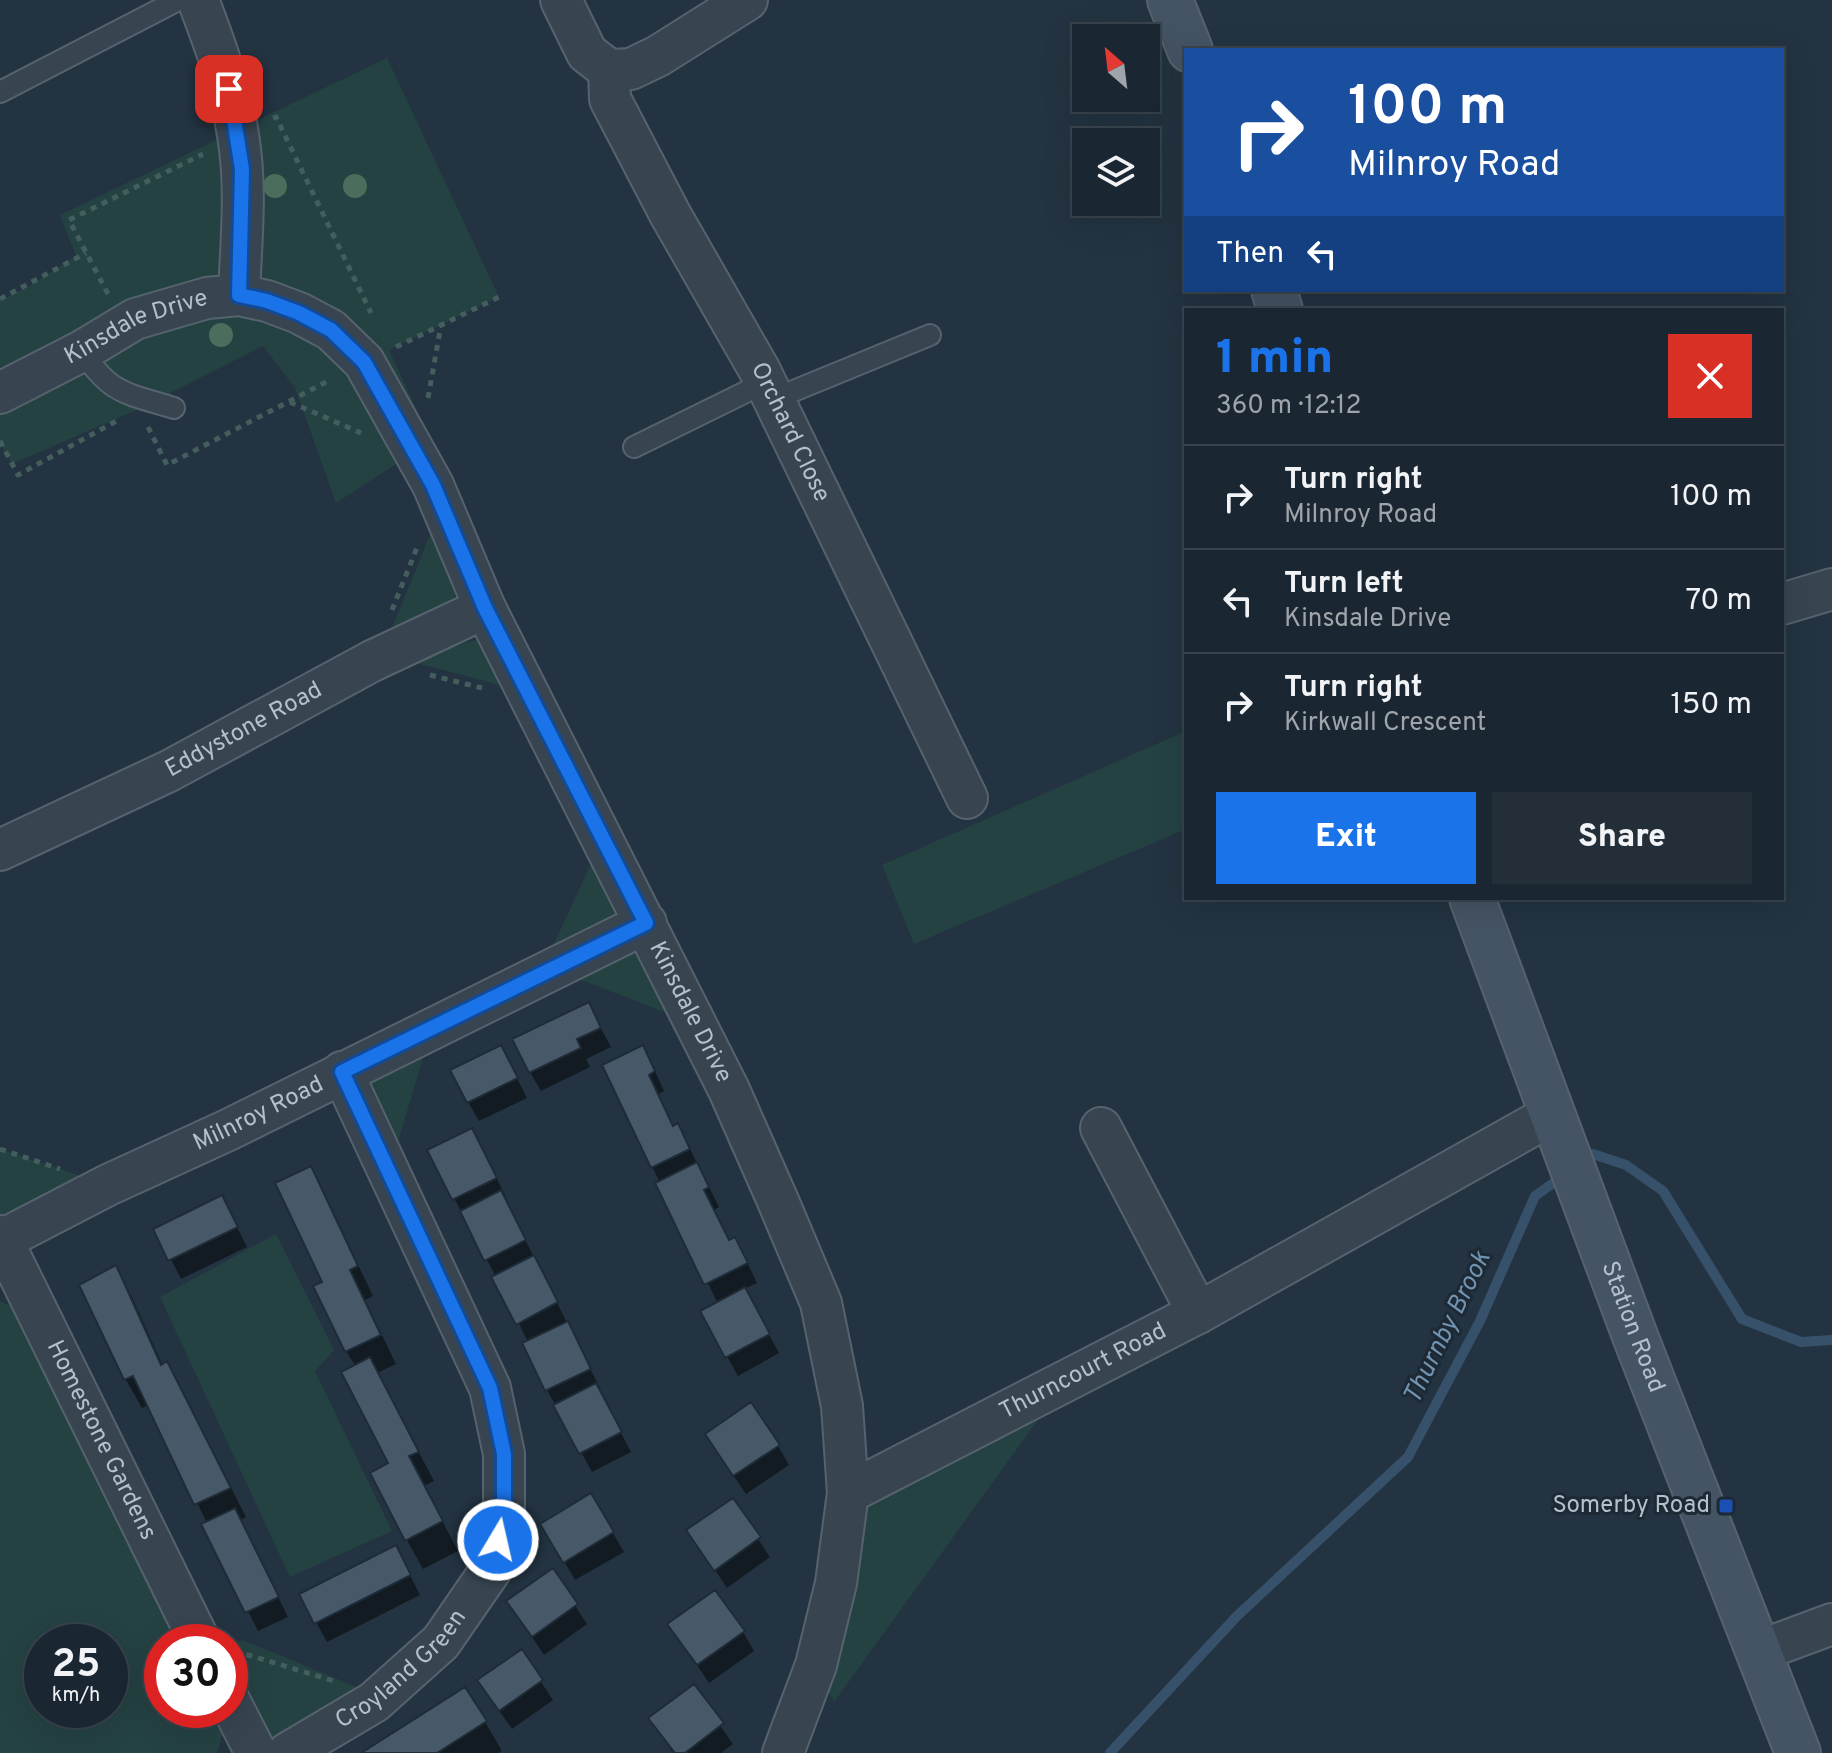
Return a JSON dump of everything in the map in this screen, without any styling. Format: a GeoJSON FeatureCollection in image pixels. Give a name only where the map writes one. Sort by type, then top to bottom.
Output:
{"type":"FeatureCollection","features":[{"type":"Feature","properties":{"kind":"street"},"geometry":{"type":"LineString","coordinates":[[198,0],[229,89],[239,136],[243,199],[239,295]]}},
{"type":"Feature","properties":{"kind":"street"},"geometry":{"type":"LineString","coordinates":[[561,0],[587,53],[609,70],[631,69],[658,56],[747,0]]}},
{"type":"Feature","properties":{"kind":"street"},"geometry":{"type":"LineString","coordinates":[[1170,0],[1189,48]]}},
{"type":"Feature","properties":{"kind":"street","name":"Orchard Close"},"geometry":{"type":"LineString","coordinates":[[609,70],[610,99],[670,214],[770,390],[967,798]]}},
{"type":"Feature","properties":{"kind":"street","name":"Kinsdale Drive"},"geometry":{"type":"LineString","coordinates":[[0,393],[82,351],[135,319],[172,306],[239,295],[267,301],[331,330],[364,362],[438,496],[485,608],[729,1090],[821,1303],[842,1406],[848,1493]]}},
{"type":"Feature","properties":{"kind":"street"},"geometry":{"type":"LineString","coordinates":[[1784,603],[1832,589]]}},
{"type":"Feature","properties":{"kind":"street","name":"Eddystone Road"},"geometry":{"type":"LineString","coordinates":[[0,850],[169,771],[372,661],[485,608]]}},
{"type":"Feature","properties":{"kind":"street","name":"Station Road"},"geometry":{"type":"LineString","coordinates":[[1473,900],[1668,1422],[1798,1753]]}},
{"type":"Feature","properties":{"kind":"street","name":"Milnroy Road"},"geometry":{"type":"LineString","coordinates":[[1,1239],[646,923]]}},
{"type":"Feature","properties":{"kind":"street","name":"Croyland Green"},"geometry":{"type":"LineString","coordinates":[[288,1753],[374,1702],[441,1642],[492,1568],[504,1513],[504,1454],[490,1388],[342,1072]]}},
{"type":"Feature","properties":{"kind":"street","name":"Thurncourt Road"},"geometry":{"type":"LineString","coordinates":[[848,1493],[1198,1313],[1551,1115]]}},
{"type":"Feature","properties":{"kind":"street"},"geometry":{"type":"LineString","coordinates":[[1101,1128],[1198,1313]]}},
{"type":"Feature","properties":{"kind":"street","name":"Homestone Gardens"},"geometry":{"type":"LineString","coordinates":[[1,1239],[191,1624]]}},
{"type":"Feature","properties":{"kind":"street"},"geometry":{"type":"LineString","coordinates":[[783,1753],[816,1665],[836,1583],[848,1493]]}},
{"type":"Feature","properties":{"kind":"street"},"geometry":{"type":"LineString","coordinates":[[1759,1651],[1832,1624]]}},
{"type":"Feature","properties":{"kind":"street"},"geometry":{"type":"LineString","coordinates":[[243,1728],[256,1753]]}},
{"type":"Feature","properties":{"kind":"lane"},"geometry":{"type":"LineString","coordinates":[[0,92],[178,0]]}},
{"type":"Feature","properties":{"kind":"lane"},"geometry":{"type":"LineString","coordinates":[[634,447],[770,390],[930,335]]}},
{"type":"Feature","properties":{"kind":"lane"},"geometry":{"type":"LineString","coordinates":[[82,351],[104,381],[123,392],[174,408]]}},
{"type":"Feature","properties":{"kind":"path"},"geometry":{"type":"LineString","coordinates":[[125,325],[69,220],[276,117],[375,323]]}},
{"type":"Feature","properties":{"kind":"path"},"geometry":{"type":"LineString","coordinates":[[0,299],[86,253]]}},
{"type":"Feature","properties":{"kind":"path"},"geometry":{"type":"LineString","coordinates":[[146,423],[167,465],[364,362],[499,297]]}},
{"type":"Feature","properties":{"kind":"path"},"geometry":{"type":"LineString","coordinates":[[289,402],[418,457],[441,325]]}},
{"type":"Feature","properties":{"kind":"path"},"geometry":{"type":"LineString","coordinates":[[0,441],[18,475],[125,416]]}},
{"type":"Feature","properties":{"kind":"path"},"geometry":{"type":"LineString","coordinates":[[438,496],[372,661],[532,700]]}},
{"type":"Feature","properties":{"kind":"path"},"geometry":{"type":"LineString","coordinates":[[0,1149],[108,1185]]}},
{"type":"Feature","properties":{"kind":"path"},"geometry":{"type":"LineString","coordinates":[[248,1655],[366,1690],[374,1702]]}},
{"type":"Feature","properties":{"kind":"green space"},"geometry":{"type":"Polygon","coordinates":[[[387,58],[499,297],[389,350],[431,441],[336,503],[295,388],[263,346],[139,409],[12,464],[0,444],[0,301],[76,256],[60,215],[387,58]]]}},
{"type":"Feature","properties":{"kind":"green space"},"geometry":{"type":"Polygon","coordinates":[[[436,520],[460,586],[451,603],[390,633],[436,520]]]}},
{"type":"Feature","properties":{"kind":"green space"},"geometry":{"type":"Polygon","coordinates":[[[476,640],[495,652],[511,688],[413,662],[444,649],[476,640]]]}},
{"type":"Feature","properties":{"kind":"green space"},"geometry":{"type":"Polygon","coordinates":[[[1184,732],[1184,830],[914,944],[882,865],[1184,732]]]}},
{"type":"Feature","properties":{"kind":"green space"},"geometry":{"type":"Polygon","coordinates":[[[603,838],[645,920],[539,976],[603,838]]]}},
{"type":"Feature","properties":{"kind":"green space"},"geometry":{"type":"Polygon","coordinates":[[[650,932],[696,1024],[568,975],[650,932]]]}},
{"type":"Feature","properties":{"kind":"green space"},"geometry":{"type":"Polygon","coordinates":[[[432,1028],[391,1165],[343,1072],[432,1028]]]}},
{"type":"Feature","properties":{"kind":"green space"},"geometry":{"type":"Polygon","coordinates":[[[0,1149],[108,1185],[0,1241],[0,1149]]]}},
{"type":"Feature","properties":{"kind":"green space"},"geometry":{"type":"Polygon","coordinates":[[[276,1234],[334,1350],[315,1371],[392,1531],[290,1577],[160,1297],[276,1234]]]}},
{"type":"Feature","properties":{"kind":"green space"},"geometry":{"type":"Polygon","coordinates":[[[0,1301],[18,1309],[172,1624],[144,1624],[144,1728],[224,1728],[217,1753],[0,1753],[0,1301]]]}},
{"type":"Feature","properties":{"kind":"green space"},"geometry":{"type":"Polygon","coordinates":[[[1066,1381],[834,1702],[816,1665],[848,1493],[1066,1381]]]}},
{"type":"Feature","properties":{"kind":"green space"},"geometry":{"type":"Polygon","coordinates":[[[248,1642],[359,1688],[256,1753],[243,1728],[248,1728],[248,1642]]]}},
{"type":"Feature","properties":{"kind":"building"},"geometry":{"type":"Polygon","coordinates":[[[589,1002],[601,1028],[577,1039],[581,1048],[529,1073],[512,1039],[589,1002]]]}},
{"type":"Feature","properties":{"kind":"building"},"geometry":{"type":"Polygon","coordinates":[[[501,1045],[518,1078],[467,1103],[450,1070],[501,1045]]]}},
{"type":"Feature","properties":{"kind":"building"},"geometry":{"type":"Polygon","coordinates":[[[643,1045],[655,1071],[649,1075],[673,1126],[678,1123],[690,1149],[651,1168],[602,1065],[643,1045]]]}},
{"type":"Feature","properties":{"kind":"building"},"geometry":{"type":"Polygon","coordinates":[[[472,1128],[497,1178],[452,1200],[427,1150],[472,1128]]]}},
{"type":"Feature","properties":{"kind":"building"},"geometry":{"type":"Polygon","coordinates":[[[697,1162],[709,1187],[704,1190],[729,1240],[735,1237],[748,1263],[704,1285],[655,1183],[697,1162]]]}},
{"type":"Feature","properties":{"kind":"building"},"geometry":{"type":"Polygon","coordinates":[[[311,1166],[358,1266],[350,1270],[381,1335],[345,1352],[313,1286],[322,1282],[275,1183],[311,1166]]]}},
{"type":"Feature","properties":{"kind":"building"},"geometry":{"type":"Polygon","coordinates":[[[501,1190],[526,1240],[484,1261],[460,1211],[501,1190]]]}},
{"type":"Feature","properties":{"kind":"building"},"geometry":{"type":"Polygon","coordinates":[[[222,1195],[238,1227],[168,1261],[153,1229],[222,1195]]]}},
{"type":"Feature","properties":{"kind":"building"},"geometry":{"type":"Polygon","coordinates":[[[534,1255],[558,1302],[516,1325],[491,1277],[534,1255]]]}},
{"type":"Feature","properties":{"kind":"building"},"geometry":{"type":"Polygon","coordinates":[[[116,1265],[161,1365],[167,1361],[231,1488],[194,1505],[133,1376],[124,1380],[79,1285],[116,1265]]]}},
{"type":"Feature","properties":{"kind":"building"},"geometry":{"type":"Polygon","coordinates":[[[745,1287],[770,1334],[725,1358],[700,1311],[745,1287]]]}},
{"type":"Feature","properties":{"kind":"building"},"geometry":{"type":"Polygon","coordinates":[[[568,1321],[591,1369],[545,1391],[522,1343],[568,1321]]]}},
{"type":"Feature","properties":{"kind":"building"},"geometry":{"type":"Polygon","coordinates":[[[370,1357],[419,1452],[409,1456],[443,1521],[405,1541],[370,1473],[388,1463],[341,1372],[370,1357]]]}},
{"type":"Feature","properties":{"kind":"building"},"geometry":{"type":"Polygon","coordinates":[[[596,1383],[622,1432],[579,1454],[553,1405],[596,1383]]]}},
{"type":"Feature","properties":{"kind":"building"},"geometry":{"type":"Polygon","coordinates":[[[751,1402],[780,1445],[733,1476],[705,1434],[751,1402]]]}},
{"type":"Feature","properties":{"kind":"building"},"geometry":{"type":"Polygon","coordinates":[[[591,1493],[614,1532],[563,1563],[540,1524],[591,1493]]]}},
{"type":"Feature","properties":{"kind":"building"},"geometry":{"type":"Polygon","coordinates":[[[733,1498],[761,1537],[714,1571],[686,1530],[733,1498]]]}},
{"type":"Feature","properties":{"kind":"building"},"geometry":{"type":"Polygon","coordinates":[[[235,1508],[279,1597],[245,1613],[201,1524],[235,1508]]]}},
{"type":"Feature","properties":{"kind":"building"},"geometry":{"type":"Polygon","coordinates":[[[396,1545],[411,1575],[314,1624],[299,1594],[396,1545]]]}},
{"type":"Feature","properties":{"kind":"building"},"geometry":{"type":"Polygon","coordinates":[[[553,1568],[578,1604],[532,1637],[506,1601],[553,1568]]]}},
{"type":"Feature","properties":{"kind":"building"},"geometry":{"type":"Polygon","coordinates":[[[715,1590],[745,1631],[697,1665],[667,1624],[715,1590]]]}},
{"type":"Feature","properties":{"kind":"building"},"geometry":{"type":"Polygon","coordinates":[[[522,1649],[543,1680],[499,1711],[477,1680],[522,1649]]]}},
{"type":"Feature","properties":{"kind":"building"},"geometry":{"type":"Polygon","coordinates":[[[694,1684],[724,1723],[685,1753],[675,1753],[648,1718],[694,1684]]]}},
{"type":"Feature","properties":{"kind":"building"},"geometry":{"type":"Polygon","coordinates":[[[465,1687],[487,1721],[437,1753],[361,1753],[465,1687]]]}},
{"type":"Feature","properties":{"kind":"waterway","name":"Thurnby Brook"},"geometry":{"type":"LineString","coordinates":[[1582,1162],[1593,1154],[1626,1165],[1663,1191],[1742,1319],[1801,1342],[1832,1340]]}},
{"type":"Feature","properties":{"kind":"waterway","name":"Thurnby Brook"},"geometry":{"type":"LineString","coordinates":[[1110,1753],[1236,1617],[1408,1457],[1480,1321],[1535,1196],[1566,1174]]}},
{"type":"Feature","properties":{"kind":"place","name":"Somerby Road"},"geometry":{"type":"Point","coordinates":[1726,1506]}},
{"type":"Feature","properties":{"kind":"route"},"geometry":{"type":"LineString","coordinates":[[229,89],[242,169],[239,295],[299,313],[331,330],[351,347],[377,381],[433,485],[485,608],[646,923],[342,1072],[490,1388],[504,1454],[504,1513],[498,1540]]}}]}
